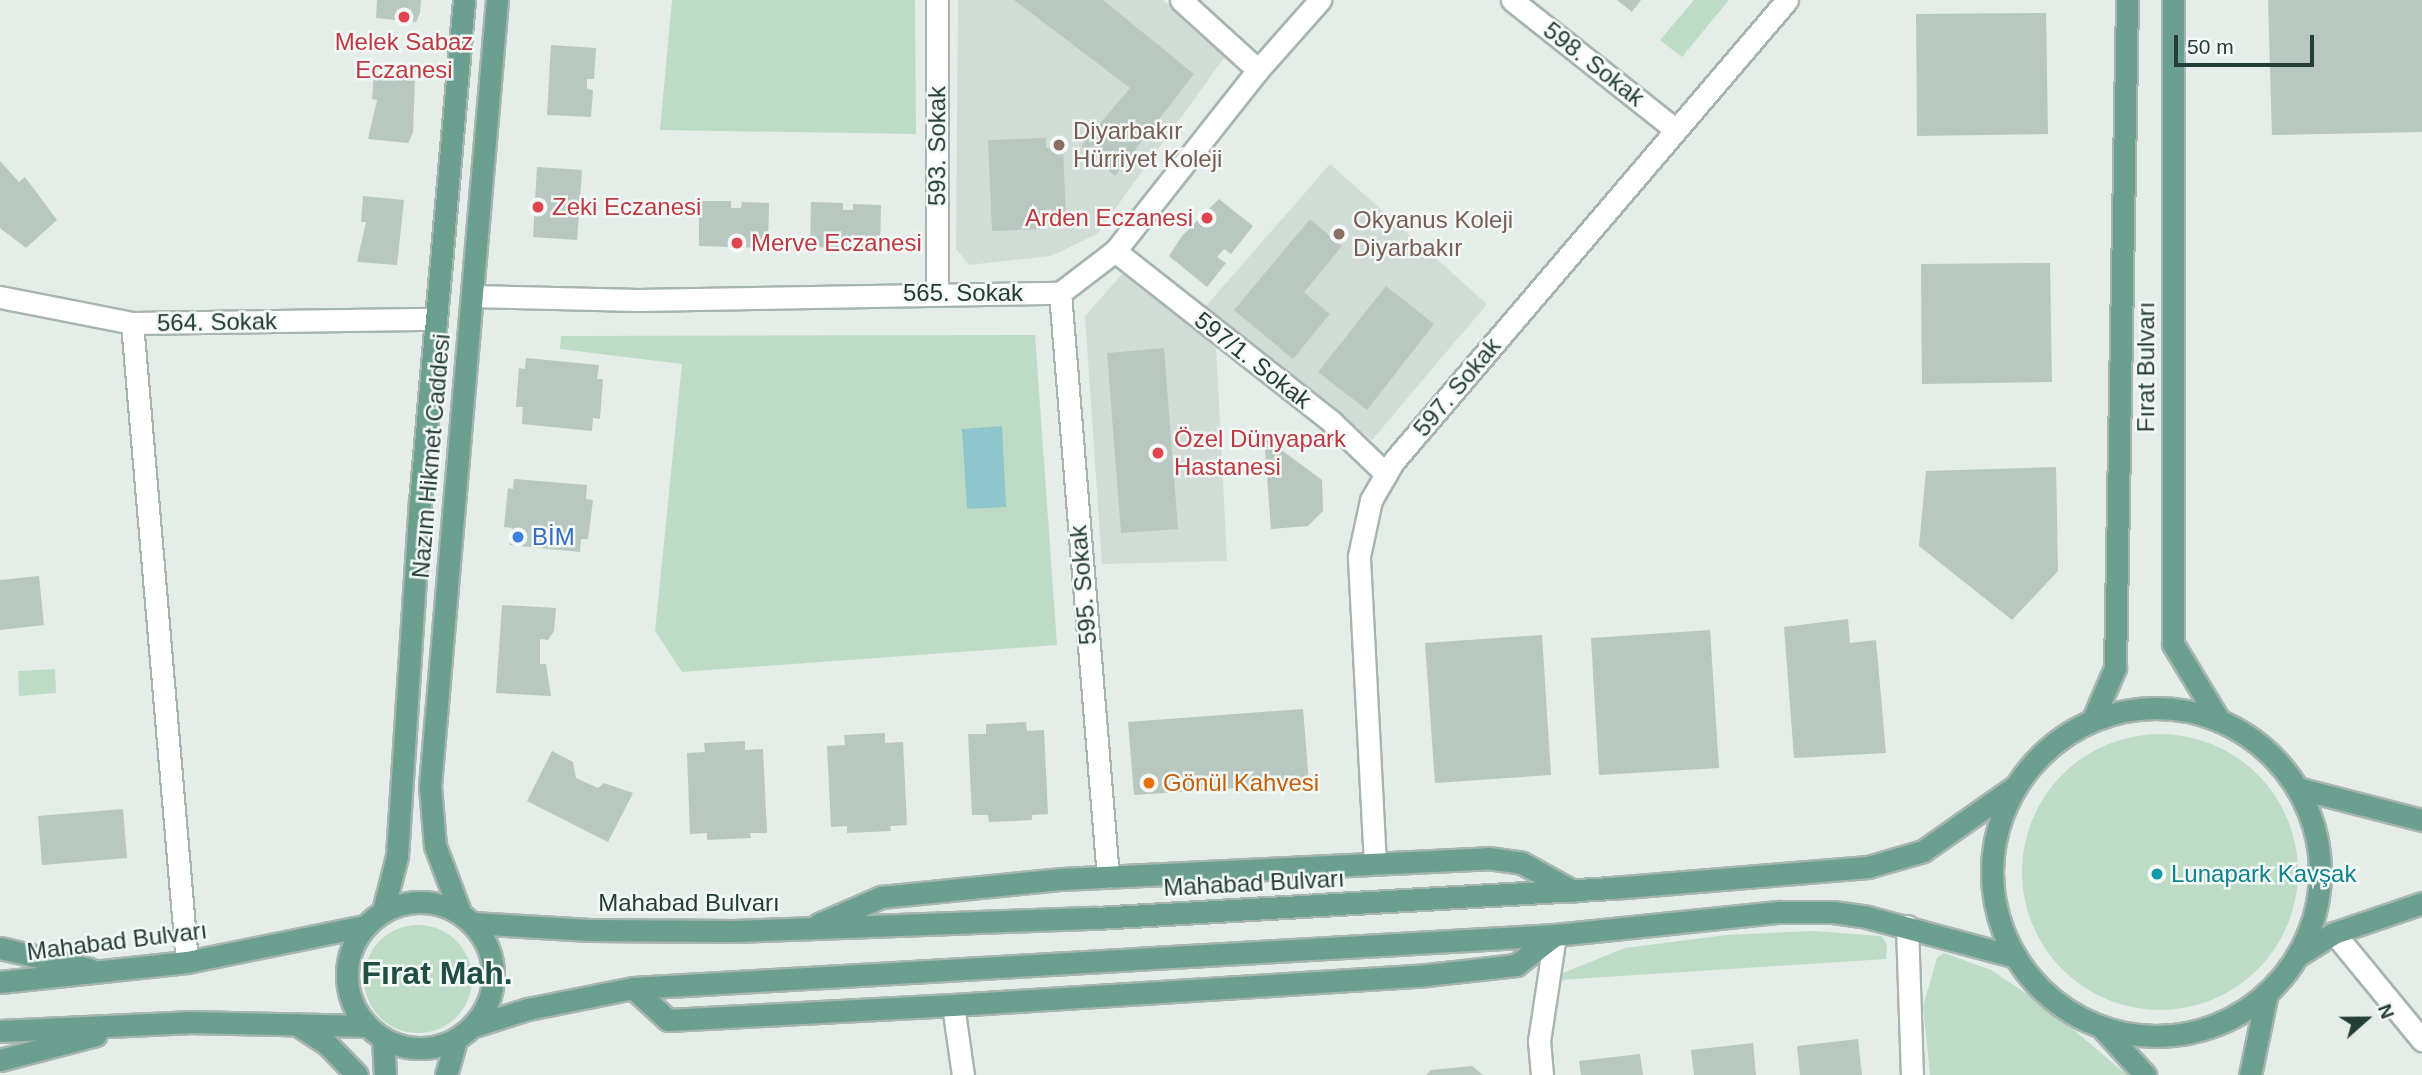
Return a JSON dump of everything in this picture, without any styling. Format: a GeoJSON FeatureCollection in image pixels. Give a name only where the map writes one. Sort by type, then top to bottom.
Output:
{"type":"FeatureCollection","features":[{"type":"Feature","properties":{"kind":"main road","name":"Nazım Hikmet Caddesi"},"geometry":{"type":"LineString","coordinates":[[383,911],[397,856],[436,319],[464,0]]}},
{"type":"Feature","properties":{"kind":"main road","name":"Nazım Hikmet Caddesi"},"geometry":{"type":"LineString","coordinates":[[466,918],[435,846],[430,786],[497,0]]}},
{"type":"Feature","properties":{"kind":"main road","name":"Fırat Bulvarı"},"geometry":{"type":"LineString","coordinates":[[2093,719],[2115,668],[2127,0]]}},
{"type":"Feature","properties":{"kind":"main road","name":"Fırat Bulvarı"},"geometry":{"type":"LineString","coordinates":[[2173,0],[2173,643],[2219,720]]}},
{"type":"Feature","properties":{"kind":"main road"},"geometry":{"type":"LineString","coordinates":[[2135,708],[2178,709],[2219,720],[2263,748],[2297,788],[2314,828],[2320,872],[2314,916],[2297,956],[2267,993],[2238,1015],[2206,1029],[2171,1036],[2135,1035],[2100,1027],[2067,1010],[2038,987],[2015,957],[1998,916],[1992,872],[1998,827],[2016,786],[2036,758],[2063,736],[2093,719],[2135,708]]}},
{"type":"Feature","properties":{"kind":"main road","name":"Mahabad Bulvarı"},"geometry":{"type":"LineString","coordinates":[[466,918],[590,930],[809,928],[1096,918],[1573,891],[1868,867],[1923,851],[2016,786]]}},
{"type":"Feature","properties":{"kind":"main road"},"geometry":{"type":"LineString","coordinates":[[2297,788],[2422,820]]}},
{"type":"Feature","properties":{"kind":"main road"},"geometry":{"type":"LineString","coordinates":[[809,928],[881,897],[1108,877],[1488,858],[1522,863],[1573,891]]}},
{"type":"Feature","properties":{"kind":"main road"},"geometry":{"type":"LineString","coordinates":[[385,1075],[375,1032],[351,998],[347,966],[365,926],[383,911],[422,901],[466,918],[493,963],[493,985],[474,1026]]}},
{"type":"Feature","properties":{"kind":"main road"},"geometry":{"type":"LineString","coordinates":[[2297,956],[2334,933],[2422,903]]}},
{"type":"Feature","properties":{"kind":"main road"},"geometry":{"type":"LineString","coordinates":[[0,1031],[142,1024],[296,1024],[375,1032],[419,1048],[456,1040],[474,1026],[528,1009],[633,988],[1555,935],[1779,912],[1833,912],[1907,926],[2015,957]]}},
{"type":"Feature","properties":{"kind":"main road","name":"Mahabad Bulvarı"},"geometry":{"type":"LineString","coordinates":[[0,982],[109,974],[187,962],[365,926]]}},
{"type":"Feature","properties":{"kind":"main road"},"geometry":{"type":"LineString","coordinates":[[633,988],[668,1020],[953,1005],[1418,976],[1516,965],[1555,935]]}},
{"type":"Feature","properties":{"kind":"main road"},"geometry":{"type":"LineString","coordinates":[[0,948],[109,974]]}},
{"type":"Feature","properties":{"kind":"main road"},"geometry":{"type":"LineString","coordinates":[[2250,1075],[2267,993]]}},
{"type":"Feature","properties":{"kind":"main road"},"geometry":{"type":"LineString","coordinates":[[0,1060],[142,1024]]}},
{"type":"Feature","properties":{"kind":"main road"},"geometry":{"type":"LineString","coordinates":[[296,1024],[327,1044],[357,1075]]}},
{"type":"Feature","properties":{"kind":"main road"},"geometry":{"type":"LineString","coordinates":[[2100,1027],[2145,1075]]}},
{"type":"Feature","properties":{"kind":"main road"},"geometry":{"type":"LineString","coordinates":[[446,1075],[456,1040]]}},
{"type":"Feature","properties":{"kind":"street","name":"593. Sokak"},"geometry":{"type":"LineString","coordinates":[[937,0],[937,292]]}},
{"type":"Feature","properties":{"kind":"street"},"geometry":{"type":"LineString","coordinates":[[1181,0],[1258,70]]}},
{"type":"Feature","properties":{"kind":"street"},"geometry":{"type":"LineString","coordinates":[[1060,293],[1115,251],[1258,70],[1320,0]]}},
{"type":"Feature","properties":{"kind":"street","name":"598. Sokak"},"geometry":{"type":"LineString","coordinates":[[1512,0],[1675,129]]}},
{"type":"Feature","properties":{"kind":"street","name":"597. Sokak"},"geometry":{"type":"LineString","coordinates":[[1375,864],[1359,556],[1371,500],[1386,474],[1675,129],[1787,0]]}},
{"type":"Feature","properties":{"kind":"street","name":"597/1. Sokak"},"geometry":{"type":"LineString","coordinates":[[1115,251],[1332,422],[1386,474]]}},
{"type":"Feature","properties":{"kind":"street","name":"565. Sokak"},"geometry":{"type":"LineString","coordinates":[[472,296],[638,300],[937,292],[1060,293]]}},
{"type":"Feature","properties":{"kind":"street","name":"595. Sokak"},"geometry":{"type":"LineString","coordinates":[[1060,293],[1108,877]]}},
{"type":"Feature","properties":{"kind":"street","name":"564. Sokak"},"geometry":{"type":"LineString","coordinates":[[0,297],[132,323],[436,319]]}},
{"type":"Feature","properties":{"kind":"street"},"geometry":{"type":"LineString","coordinates":[[132,323],[187,962]]}},
{"type":"Feature","properties":{"kind":"street"},"geometry":{"type":"LineString","coordinates":[[1907,926],[1912,1075]]}},
{"type":"Feature","properties":{"kind":"street"},"geometry":{"type":"LineString","coordinates":[[2334,933],[2422,1040]]}},
{"type":"Feature","properties":{"kind":"street"},"geometry":{"type":"LineString","coordinates":[[1542,1075],[1539,1041],[1555,935]]}},
{"type":"Feature","properties":{"kind":"street"},"geometry":{"type":"LineString","coordinates":[[953,1005],[963,1075]]}},
{"type":"Feature","properties":{"kind":"shaded area","name":"Diyarbakır Hürriyet Koleji"},"geometry":{"type":"Polygon","coordinates":[[[958,0],[1163,0],[1226,55],[1097,234],[1051,256],[969,265],[956,249],[958,0]]]}},
{"type":"Feature","properties":{"kind":"shaded area","name":"Okyanus Koleji Diyarbakır"},"geometry":{"type":"Polygon","coordinates":[[[1330,164],[1487,304],[1372,440],[1206,306],[1330,164]]]}},
{"type":"Feature","properties":{"kind":"shaded area","name":"Özel Dünyapark Hastanesi"},"geometry":{"type":"Polygon","coordinates":[[[1125,271],[1216,345],[1227,561],[1102,564],[1085,316],[1125,271]]]}},
{"type":"Feature","properties":{"kind":"green space"},"geometry":{"type":"Polygon","coordinates":[[[672,0],[915,0],[916,134],[660,130],[672,0]]]}},
{"type":"Feature","properties":{"kind":"green space"},"geometry":{"type":"Polygon","coordinates":[[[1694,0],[1729,0],[1682,57],[1660,40],[1694,0]]]}},
{"type":"Feature","properties":{"kind":"green space"},"geometry":{"type":"Polygon","coordinates":[[[1035,335],[1057,645],[682,672],[655,631],[682,364],[560,349],[561,336],[1035,335]]]}},
{"type":"Feature","properties":{"kind":"green space"},"geometry":{"type":"Polygon","coordinates":[[[55,669],[56,693],[19,696],[18,671],[55,669]]]}},
{"type":"Feature","properties":{"kind":"green space"},"geometry":{"type":"Polygon","coordinates":[[[2160,734],[2187,737],[2213,745],[2237,757],[2258,774],[2275,795],[2287,819],[2295,845],[2298,872],[2295,899],[2287,925],[2275,949],[2258,970],[2237,987],[2213,999],[2187,1007],[2160,1010],[2133,1007],[2107,999],[2083,987],[2062,970],[2045,949],[2033,925],[2025,899],[2022,872],[2025,845],[2033,819],[2045,795],[2062,774],[2083,757],[2107,745],[2133,737],[2160,734]]]}},
{"type":"Feature","properties":{"kind":"green space"},"geometry":{"type":"Polygon","coordinates":[[[418,925],[439,929],[456,941],[468,958],[472,979],[468,1000],[456,1017],[439,1029],[418,1033],[397,1029],[380,1017],[368,1000],[364,979],[368,958],[380,941],[397,929],[418,925]]]}},
{"type":"Feature","properties":{"kind":"green space"},"geometry":{"type":"Polygon","coordinates":[[[1813,931],[1881,936],[1887,944],[1886,959],[1559,980],[1558,975],[1625,948],[1726,935],[1813,931]]]}},
{"type":"Feature","properties":{"kind":"green space"},"geometry":{"type":"Polygon","coordinates":[[[1944,953],[1991,970],[2048,1008],[2127,1075],[1930,1075],[1923,1006],[1937,958],[1944,953]]]}},
{"type":"Feature","properties":{"kind":"water"},"geometry":{"type":"Polygon","coordinates":[[[1002,426],[1006,507],[967,509],[962,429],[1002,426]]]}},
{"type":"Feature","properties":{"kind":"building"},"geometry":{"type":"Polygon","coordinates":[[[377,0],[421,0],[420,13],[416,22],[376,18],[377,0]]]}},
{"type":"Feature","properties":{"kind":"building"},"geometry":{"type":"Polygon","coordinates":[[[1014,0],[1103,0],[1194,74],[1115,176],[1081,146],[1130,88],[1014,0]]]}},
{"type":"Feature","properties":{"kind":"building"},"geometry":{"type":"Polygon","coordinates":[[[1617,0],[1641,0],[1632,12],[1617,0]]]}},
{"type":"Feature","properties":{"kind":"building"},"geometry":{"type":"Polygon","coordinates":[[[2268,0],[2422,0],[2422,132],[2272,135],[2268,0]]]}},
{"type":"Feature","properties":{"kind":"building"},"geometry":{"type":"Polygon","coordinates":[[[2046,13],[2048,134],[1917,136],[1916,14],[2046,13]]]}},
{"type":"Feature","properties":{"kind":"building"},"geometry":{"type":"Polygon","coordinates":[[[551,45],[596,48],[594,79],[587,79],[587,89],[593,90],[591,117],[547,115],[551,45]]]}},
{"type":"Feature","properties":{"kind":"building"},"geometry":{"type":"Polygon","coordinates":[[[374,74],[415,78],[413,133],[408,143],[368,139],[377,100],[372,99],[374,74]]]}},
{"type":"Feature","properties":{"kind":"building"},"geometry":{"type":"Polygon","coordinates":[[[1046,138],[1046,148],[1063,147],[1066,218],[1044,218],[1044,229],[992,231],[988,140],[1046,138]]]}},
{"type":"Feature","properties":{"kind":"building"},"geometry":{"type":"Polygon","coordinates":[[[0,161],[19,182],[25,177],[57,220],[26,248],[0,228],[0,161]]]}},
{"type":"Feature","properties":{"kind":"building"},"geometry":{"type":"Polygon","coordinates":[[[537,167],[582,170],[580,202],[573,201],[573,212],[579,212],[577,240],[533,237],[537,167]]]}},
{"type":"Feature","properties":{"kind":"building"},"geometry":{"type":"Polygon","coordinates":[[[363,196],[404,200],[397,265],[357,262],[366,222],[361,222],[363,196]]]}},
{"type":"Feature","properties":{"kind":"building"},"geometry":{"type":"Polygon","coordinates":[[[1219,199],[1253,226],[1231,254],[1224,249],[1217,257],[1226,263],[1207,287],[1169,256],[1182,236],[1219,199]]]}},
{"type":"Feature","properties":{"kind":"building"},"geometry":{"type":"Polygon","coordinates":[[[699,201],[731,201],[731,208],[741,208],[742,202],[769,203],[768,248],[699,246],[699,201]]]}},
{"type":"Feature","properties":{"kind":"building"},"geometry":{"type":"Polygon","coordinates":[[[811,202],[843,203],[843,210],[853,210],[853,204],[881,205],[880,249],[810,247],[811,202]]]}},
{"type":"Feature","properties":{"kind":"building"},"geometry":{"type":"Polygon","coordinates":[[[1310,219],[1342,246],[1304,292],[1330,314],[1293,359],[1234,310],[1310,219]]]}},
{"type":"Feature","properties":{"kind":"building"},"geometry":{"type":"Polygon","coordinates":[[[2050,263],[2052,382],[1922,384],[1921,264],[2050,263]]]}},
{"type":"Feature","properties":{"kind":"building"},"geometry":{"type":"Polygon","coordinates":[[[1386,286],[1434,324],[1367,410],[1318,372],[1386,286]]]}},
{"type":"Feature","properties":{"kind":"building"},"geometry":{"type":"Polygon","coordinates":[[[1164,348],[1178,529],[1121,533],[1107,353],[1164,348]]]}},
{"type":"Feature","properties":{"kind":"building"},"geometry":{"type":"Polygon","coordinates":[[[526,358],[599,365],[597,379],[603,379],[600,419],[593,418],[592,431],[522,424],[523,407],[516,407],[519,368],[525,369],[526,358]]]}},
{"type":"Feature","properties":{"kind":"building"},"geometry":{"type":"Polygon","coordinates":[[[1264,437],[1322,480],[1323,511],[1308,526],[1271,529],[1264,437]]]}},
{"type":"Feature","properties":{"kind":"building"},"geometry":{"type":"Polygon","coordinates":[[[2056,467],[2058,571],[2012,620],[1919,546],[1926,471],[2056,467]]]}},
{"type":"Feature","properties":{"kind":"building"},"geometry":{"type":"Polygon","coordinates":[[[514,479],[587,485],[586,499],[593,500],[588,539],[581,539],[580,552],[510,545],[512,528],[504,527],[508,488],[513,489],[514,479]]]}},
{"type":"Feature","properties":{"kind":"building"},"geometry":{"type":"Polygon","coordinates":[[[39,576],[44,625],[0,630],[0,580],[39,576]]]}},
{"type":"Feature","properties":{"kind":"building"},"geometry":{"type":"Polygon","coordinates":[[[502,605],[556,608],[554,631],[548,640],[540,639],[540,664],[546,664],[551,696],[496,693],[502,605]]]}},
{"type":"Feature","properties":{"kind":"building"},"geometry":{"type":"Polygon","coordinates":[[[1848,619],[1850,643],[1876,640],[1886,753],[1794,758],[1784,627],[1848,619]]]}},
{"type":"Feature","properties":{"kind":"building"},"geometry":{"type":"Polygon","coordinates":[[[1710,630],[1719,768],[1599,775],[1591,638],[1710,630]]]}},
{"type":"Feature","properties":{"kind":"building"},"geometry":{"type":"Polygon","coordinates":[[[1542,635],[1551,775],[1435,783],[1425,643],[1542,635]]]}},
{"type":"Feature","properties":{"kind":"building"},"geometry":{"type":"Polygon","coordinates":[[[1303,709],[1309,783],[1134,795],[1128,722],[1303,709]]]}},
{"type":"Feature","properties":{"kind":"building"},"geometry":{"type":"Polygon","coordinates":[[[1026,722],[1027,731],[1044,730],[1048,814],[1032,815],[1032,820],[989,822],[988,815],[972,815],[968,734],[986,734],[986,724],[1026,722]]]}},
{"type":"Feature","properties":{"kind":"building"},"geometry":{"type":"Polygon","coordinates":[[[885,733],[885,743],[903,742],[907,825],[890,826],[891,831],[847,833],[847,826],[831,827],[827,746],[845,745],[844,735],[885,733]]]}},
{"type":"Feature","properties":{"kind":"building"},"geometry":{"type":"Polygon","coordinates":[[[745,741],[745,750],[763,749],[767,833],[750,833],[751,838],[707,840],[707,833],[690,834],[687,753],[705,752],[704,743],[745,741]]]}},
{"type":"Feature","properties":{"kind":"building"},"geometry":{"type":"Polygon","coordinates":[[[552,751],[573,762],[576,778],[598,788],[604,783],[633,793],[608,842],[527,801],[552,751]]]}},
{"type":"Feature","properties":{"kind":"building"},"geometry":{"type":"Polygon","coordinates":[[[123,809],[127,858],[42,865],[38,816],[123,809]]]}},
{"type":"Feature","properties":{"kind":"building"},"geometry":{"type":"Polygon","coordinates":[[[1858,1039],[1862,1075],[1800,1075],[1797,1046],[1858,1039]]]}},
{"type":"Feature","properties":{"kind":"building"},"geometry":{"type":"Polygon","coordinates":[[[1753,1043],[1756,1075],[1694,1075],[1691,1050],[1753,1043]]]}},
{"type":"Feature","properties":{"kind":"building"},"geometry":{"type":"Polygon","coordinates":[[[1640,1054],[1643,1075],[1581,1075],[1579,1061],[1640,1054]]]}},
{"type":"Feature","properties":{"kind":"building"},"geometry":{"type":"Polygon","coordinates":[[[1472,1066],[1483,1075],[1426,1075],[1431,1070],[1472,1066]]]}},
{"type":"Feature","properties":{"kind":"place","name":"Melek Sabaz Eczanesi"},"geometry":{"type":"Point","coordinates":[404,17]}},
{"type":"Feature","properties":{"kind":"place","name":"Diyarbakır Hürriyet Koleji"},"geometry":{"type":"Point","coordinates":[1059,145]}},
{"type":"Feature","properties":{"kind":"place","name":"Zeki Eczanesi"},"geometry":{"type":"Point","coordinates":[538,207]}},
{"type":"Feature","properties":{"kind":"place","name":"Arden Eczanesi"},"geometry":{"type":"Point","coordinates":[1207,218]}},
{"type":"Feature","properties":{"kind":"place","name":"Okyanus Koleji Diyarbakır"},"geometry":{"type":"Point","coordinates":[1339,234]}},
{"type":"Feature","properties":{"kind":"place","name":"Merve Eczanesi"},"geometry":{"type":"Point","coordinates":[737,243]}},
{"type":"Feature","properties":{"kind":"place","name":"Özel Dünyapark Hastanesi"},"geometry":{"type":"Point","coordinates":[1158,453]}},
{"type":"Feature","properties":{"kind":"place","name":"BİM"},"geometry":{"type":"Point","coordinates":[518,537]}},
{"type":"Feature","properties":{"kind":"place","name":"Gönül Kahvesi"},"geometry":{"type":"Point","coordinates":[1149,783]}},
{"type":"Feature","properties":{"kind":"place","name":"Lunapark Kavşak"},"geometry":{"type":"Point","coordinates":[2157,874]}},
{"type":"Feature","properties":{"kind":"district","name":"Fırat Mah."},"geometry":{"type":"Point","coordinates":[437,973]}}]}
